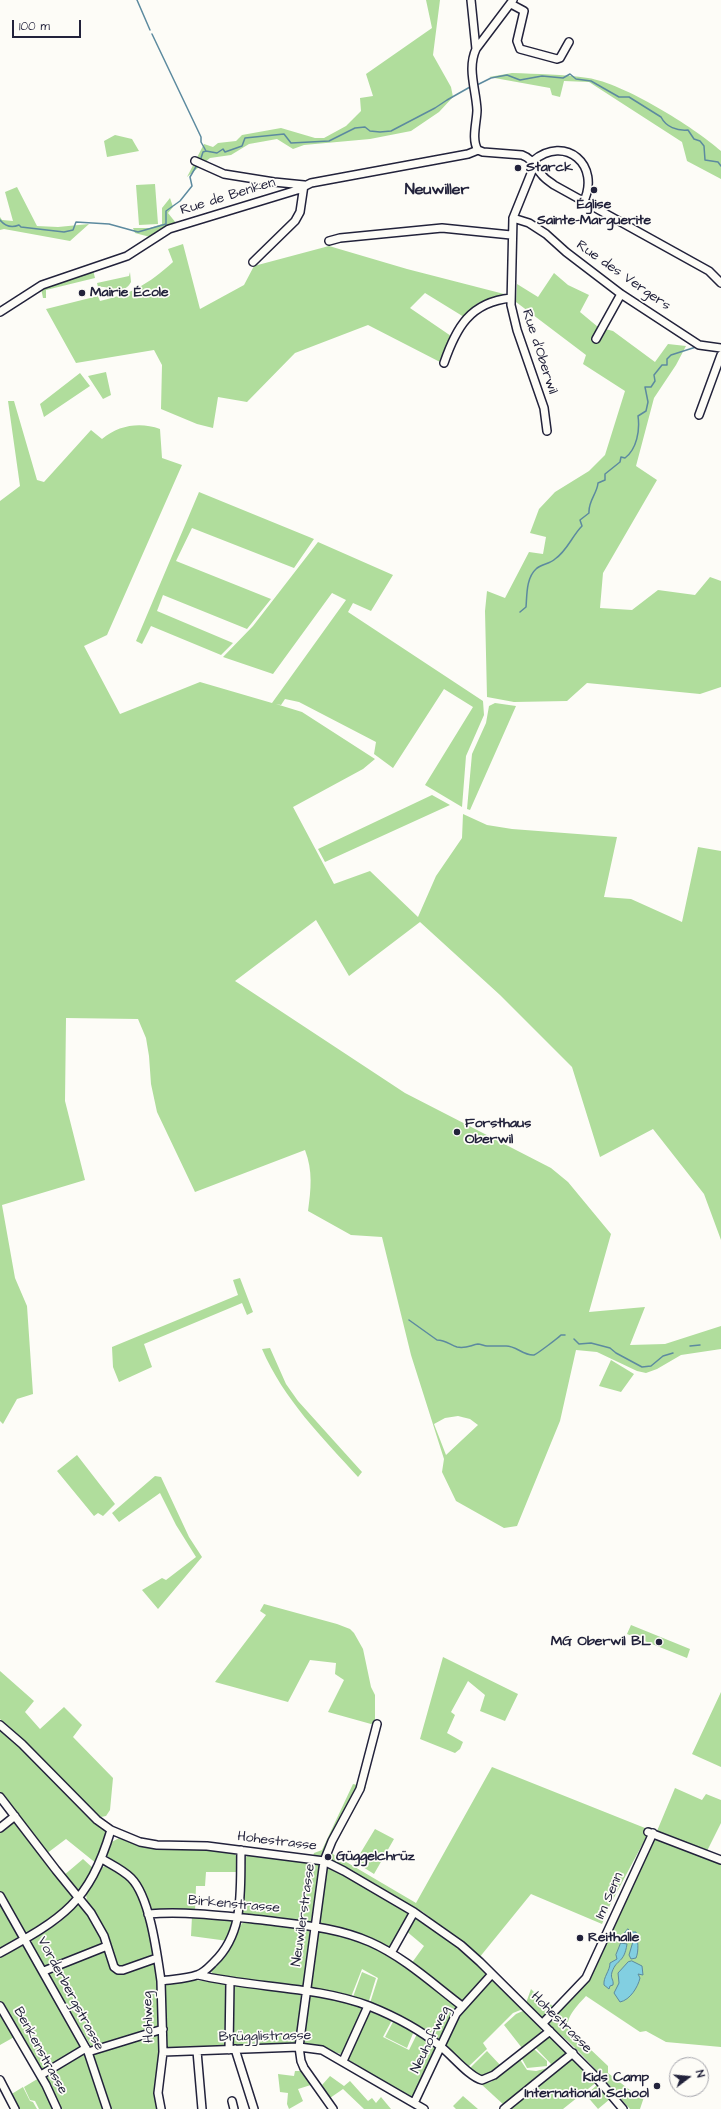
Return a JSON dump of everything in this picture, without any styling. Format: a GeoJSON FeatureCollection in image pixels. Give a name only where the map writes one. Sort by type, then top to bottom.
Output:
{"type":"FeatureCollection","features":[{"type":"Feature","properties":{"kind":"street"},"geometry":{"type":"LineString","coordinates":[[469,0],[476,49]]}},
{"type":"Feature","properties":{"kind":"street"},"geometry":{"type":"LineString","coordinates":[[569,42],[560,58],[557,59],[520,49],[517,41],[524,11],[512,2],[476,49],[472,57],[471,67],[476,102],[475,143],[478,150],[483,152],[522,155],[534,164],[542,175],[554,186],[709,272],[721,282]]}},
{"type":"Feature","properties":{"kind":"street","name":"Rue de Benken"},"geometry":{"type":"LineString","coordinates":[[0,312],[42,285],[126,256],[172,228],[297,190],[304,185],[468,154],[478,150]]}},
{"type":"Feature","properties":{"kind":"street"},"geometry":{"type":"LineString","coordinates":[[534,164],[544,153],[555,151],[572,154],[586,167],[590,178],[587,196],[583,203]]}},
{"type":"Feature","properties":{"kind":"street"},"geometry":{"type":"LineString","coordinates":[[195,160],[224,174],[304,185],[300,212],[295,221],[263,250],[254,262]]}},
{"type":"Feature","properties":{"kind":"street","name":"Rue d'Oberwil"},"geometry":{"type":"LineString","coordinates":[[534,164],[512,218],[511,298],[514,320],[544,408],[547,431]]}},
{"type":"Feature","properties":{"kind":"street","name":"Rue des Vergers"},"geometry":{"type":"LineString","coordinates":[[512,218],[529,223],[546,234],[566,252],[621,294],[699,345],[721,348]]}},
{"type":"Feature","properties":{"kind":"street"},"geometry":{"type":"LineString","coordinates":[[330,241],[340,238],[442,228],[511,235]]}},
{"type":"Feature","properties":{"kind":"street"},"geometry":{"type":"LineString","coordinates":[[596,339],[621,294]]}},
{"type":"Feature","properties":{"kind":"street"},"geometry":{"type":"LineString","coordinates":[[444,364],[456,332],[470,315],[488,302],[511,298]]}},
{"type":"Feature","properties":{"kind":"street"},"geometry":{"type":"LineString","coordinates":[[699,415],[721,355]]}},
{"type":"Feature","properties":{"kind":"street","name":"Neuwilerstrasse"},"geometry":{"type":"LineString","coordinates":[[333,2109],[304,2068],[301,2061],[299,2047],[324,1861],[332,1841],[360,1789],[377,1724]]}},
{"type":"Feature","properties":{"kind":"street","name":"Hohestrasse"},"geometry":{"type":"LineString","coordinates":[[0,1725],[22,1744],[97,1820],[111,1830],[140,1842],[241,1850],[324,1861],[414,1912],[461,1945],[492,1974],[573,2053],[623,2109]]}},
{"type":"Feature","properties":{"kind":"street"},"geometry":{"type":"LineString","coordinates":[[0,1797],[91,1913],[107,1946],[114,1967],[118,1970],[123,1970],[158,1958]]}},
{"type":"Feature","properties":{"kind":"street"},"geometry":{"type":"LineString","coordinates":[[0,1828],[15,1816]]}},
{"type":"Feature","properties":{"kind":"street"},"geometry":{"type":"LineString","coordinates":[[0,1953],[26,1939],[59,1918],[79,1898],[92,1881],[102,1859],[111,1830]]}},
{"type":"Feature","properties":{"kind":"street","name":"Im Senn"},"geometry":{"type":"LineString","coordinates":[[543,2023],[586,1978],[651,1833],[721,1860]]}},
{"type":"Feature","properties":{"kind":"street","name":"Hohlweg"},"geometry":{"type":"LineString","coordinates":[[161,2109],[158,2093],[163,2052],[161,1981],[198,1975],[205,1971],[225,1952],[233,1936],[238,1917],[241,1850]]}},
{"type":"Feature","properties":{"kind":"street"},"geometry":{"type":"LineString","coordinates":[[102,1859],[131,1878],[139,1888],[148,1914],[158,1958],[161,1981]]}},
{"type":"Feature","properties":{"kind":"street","name":"Vorderbergstrasse"},"geometry":{"type":"LineString","coordinates":[[0,1896],[26,1939],[87,2050],[107,2109]]}},
{"type":"Feature","properties":{"kind":"street","name":"Birkenstrasse"},"geometry":{"type":"LineString","coordinates":[[148,1914],[170,1912],[238,1917],[315,1926],[353,1935],[391,1953],[462,2006]]}},
{"type":"Feature","properties":{"kind":"street"},"geometry":{"type":"LineString","coordinates":[[391,1953],[414,1912]]}},
{"type":"Feature","properties":{"kind":"street"},"geometry":{"type":"LineString","coordinates":[[44,1971],[107,1946]]}},
{"type":"Feature","properties":{"kind":"street","name":"Neuhofweg"},"geometry":{"type":"LineString","coordinates":[[414,2103],[450,2024],[462,2006],[492,1974]]}},
{"type":"Feature","properties":{"kind":"street"},"geometry":{"type":"LineString","coordinates":[[198,1975],[327,1995],[368,2006],[398,2019],[441,2046],[478,2079],[487,2080],[550,2031]]}},
{"type":"Feature","properties":{"kind":"street"},"geometry":{"type":"LineString","coordinates":[[230,1981],[232,2050],[254,2109]]}},
{"type":"Feature","properties":{"kind":"street","name":"Benkenstrasse"},"geometry":{"type":"LineString","coordinates":[[0,2006],[41,2075],[57,2109]]}},
{"type":"Feature","properties":{"kind":"street"},"geometry":{"type":"LineString","coordinates":[[343,2061],[368,2006]]}},
{"type":"Feature","properties":{"kind":"street"},"geometry":{"type":"LineString","coordinates":[[41,2075],[87,2050],[163,2029]]}},
{"type":"Feature","properties":{"kind":"street","name":"Brügglistrasse"},"geometry":{"type":"LineString","coordinates":[[163,2052],[197,2052],[299,2047],[322,2050],[424,2109]]}},
{"type":"Feature","properties":{"kind":"street"},"geometry":{"type":"LineString","coordinates":[[197,2052],[202,2109]]}},
{"type":"Feature","properties":{"kind":"street"},"geometry":{"type":"LineString","coordinates":[[504,2109],[573,2053]]}},
{"type":"Feature","properties":{"kind":"street"},"geometry":{"type":"LineString","coordinates":[[0,2080],[15,2109]]}},
{"type":"Feature","properties":{"kind":"green space"},"geometry":{"type":"Polygon","coordinates":[[[426,0],[440,0],[433,55],[451,87],[453,97],[439,112],[411,131],[370,139],[304,145],[293,149],[277,139],[249,144],[231,155],[210,158],[187,177],[204,144],[213,147],[218,143],[236,141],[242,135],[281,128],[315,138],[324,138],[346,126],[361,111],[360,98],[373,96],[366,74],[432,28],[426,0]]]}},
{"type":"Feature","properties":{"kind":"green space"},"geometry":{"type":"Polygon","coordinates":[[[512,73],[588,78],[620,88],[658,107],[694,130],[721,151],[721,179],[687,161],[682,142],[589,82],[564,81],[560,97],[552,95],[550,88],[489,77],[512,73]]]}},
{"type":"Feature","properties":{"kind":"green space"},"geometry":{"type":"Polygon","coordinates":[[[115,135],[132,139],[139,151],[107,157],[104,141],[115,135]]]}},
{"type":"Feature","properties":{"kind":"green space"},"geometry":{"type":"Polygon","coordinates":[[[155,184],[158,224],[139,225],[136,185],[155,184]]]}},
{"type":"Feature","properties":{"kind":"green space"},"geometry":{"type":"Polygon","coordinates":[[[17,187],[37,226],[58,227],[89,224],[70,241],[4,229],[0,230],[0,217],[2,220],[13,221],[5,192],[17,187]]]}},
{"type":"Feature","properties":{"kind":"green space"},"geometry":{"type":"Polygon","coordinates":[[[170,198],[173,207],[168,213],[176,223],[150,237],[135,233],[133,228],[150,228],[162,224],[162,208],[170,198]]]}},
{"type":"Feature","properties":{"kind":"green space"},"geometry":{"type":"Polygon","coordinates":[[[183,244],[200,309],[244,285],[254,266],[329,246],[407,269],[508,295],[478,303],[464,317],[425,293],[410,308],[451,336],[440,362],[368,325],[295,353],[247,402],[218,397],[213,428],[197,424],[161,409],[162,365],[154,350],[76,363],[46,309],[98,296],[100,301],[131,291],[155,277],[173,262],[168,249],[183,244]]]}},
{"type":"Feature","properties":{"kind":"green space"},"geometry":{"type":"Polygon","coordinates":[[[93,270],[95,278],[46,290],[46,298],[43,298],[41,288],[93,270]]]}},
{"type":"Feature","properties":{"kind":"green space"},"geometry":{"type":"Polygon","coordinates":[[[130,272],[131,282],[124,289],[120,290],[98,287],[97,283],[129,276],[130,272]]]}},
{"type":"Feature","properties":{"kind":"green space"},"geometry":{"type":"Polygon","coordinates":[[[554,273],[568,285],[589,295],[580,312],[598,327],[613,331],[655,362],[668,344],[686,346],[676,365],[654,398],[636,466],[657,480],[603,573],[600,608],[632,610],[658,590],[695,595],[710,577],[721,581],[721,687],[700,694],[587,683],[567,701],[514,702],[487,697],[485,611],[487,591],[505,598],[529,552],[543,554],[546,537],[530,533],[539,509],[555,492],[589,471],[605,455],[625,391],[583,364],[586,355],[516,302],[517,284],[538,297],[554,273]]]}},
{"type":"Feature","properties":{"kind":"green space"},"geometry":{"type":"Polygon","coordinates":[[[106,372],[111,395],[103,399],[88,376],[106,372]]]}},
{"type":"Feature","properties":{"kind":"green space"},"geometry":{"type":"Polygon","coordinates":[[[80,373],[90,386],[44,417],[40,404],[80,373]]]}},
{"type":"Feature","properties":{"kind":"green space"},"geometry":{"type":"Polygon","coordinates":[[[8,401],[14,401],[37,480],[44,482],[91,430],[102,439],[115,431],[137,425],[160,429],[162,458],[182,465],[107,635],[84,646],[120,714],[200,682],[272,703],[346,600],[332,593],[273,674],[223,657],[253,626],[318,542],[393,575],[371,611],[353,603],[348,612],[483,701],[484,715],[466,756],[462,807],[425,785],[473,707],[444,689],[393,768],[374,754],[376,742],[299,702],[285,699],[281,705],[276,704],[302,712],[375,759],[363,769],[293,807],[334,884],[370,871],[418,917],[436,876],[462,838],[463,814],[487,825],[512,829],[617,837],[604,897],[631,899],[682,922],[698,847],[721,851],[721,1240],[704,1194],[653,1129],[600,1157],[572,1067],[500,995],[420,922],[349,976],[316,920],[235,981],[405,1093],[551,1168],[568,1182],[611,1234],[589,1312],[645,1307],[630,1345],[665,1344],[721,1326],[721,1349],[681,1355],[657,1369],[646,1373],[637,1371],[597,1352],[576,1350],[560,1421],[517,1526],[504,1528],[456,1501],[442,1472],[444,1459],[411,1355],[382,1237],[351,1235],[308,1211],[311,1180],[308,1158],[305,1150],[195,1192],[157,1112],[151,1084],[146,1038],[138,1019],[66,1018],[65,1101],[85,1180],[2,1205],[15,1278],[27,1306],[33,1394],[17,1399],[3,1424],[0,1421],[0,501],[20,486],[8,401]],[[458,1416],[445,1418],[434,1424],[446,1455],[478,1425],[470,1419],[458,1416]]]}},
{"type":"Feature","properties":{"kind":"green space"},"geometry":{"type":"Polygon","coordinates":[[[199,492],[314,539],[294,568],[192,528],[176,561],[271,599],[247,629],[163,595],[157,611],[233,643],[221,655],[151,626],[142,644],[136,641],[199,492]]]}},
{"type":"Feature","properties":{"kind":"green space"},"geometry":{"type":"Polygon","coordinates":[[[495,703],[516,706],[470,810],[467,809],[472,754],[486,723],[489,706],[495,703]]]}},
{"type":"Feature","properties":{"kind":"green space"},"geometry":{"type":"Polygon","coordinates":[[[432,795],[450,805],[325,862],[318,849],[432,795]]]}},
{"type":"Feature","properties":{"kind":"green space"},"geometry":{"type":"Polygon","coordinates":[[[240,1278],[253,1312],[247,1315],[242,1303],[144,1344],[152,1367],[119,1382],[113,1367],[112,1347],[238,1295],[233,1280],[240,1278]]]}},
{"type":"Feature","properties":{"kind":"green space"},"geometry":{"type":"Polygon","coordinates":[[[270,1348],[286,1384],[298,1401],[362,1472],[358,1477],[305,1417],[281,1385],[262,1349],[270,1348]]]}},
{"type":"Feature","properties":{"kind":"green space"},"geometry":{"type":"Polygon","coordinates":[[[611,1360],[634,1374],[621,1392],[599,1386],[611,1360]]]}},
{"type":"Feature","properties":{"kind":"green space"},"geometry":{"type":"Polygon","coordinates":[[[77,1455],[115,1504],[103,1516],[98,1513],[94,1516],[57,1471],[77,1455]]]}},
{"type":"Feature","properties":{"kind":"green space"},"geometry":{"type":"Polygon","coordinates":[[[155,1476],[161,1477],[189,1537],[202,1557],[158,1609],[142,1590],[162,1578],[166,1580],[196,1557],[176,1525],[160,1493],[119,1522],[112,1513],[155,1476]]]}},
{"type":"Feature","properties":{"kind":"green space"},"geometry":{"type":"Polygon","coordinates":[[[264,1604],[337,1624],[350,1629],[354,1633],[363,1649],[371,1687],[375,1695],[375,1723],[371,1724],[328,1712],[344,1680],[335,1674],[336,1663],[310,1660],[288,1702],[215,1682],[266,1615],[260,1611],[264,1604]]]}},
{"type":"Feature","properties":{"kind":"green space","name":"MG Oberwil BL"},"geometry":{"type":"Polygon","coordinates":[[[631,1625],[690,1649],[687,1658],[627,1634],[631,1625]]]}},
{"type":"Feature","properties":{"kind":"green space"},"geometry":{"type":"Polygon","coordinates":[[[443,1657],[518,1694],[505,1721],[480,1711],[485,1695],[468,1681],[451,1712],[455,1715],[447,1733],[463,1742],[460,1749],[455,1753],[420,1739],[443,1657]]]}},
{"type":"Feature","properties":{"kind":"green space"},"geometry":{"type":"Polygon","coordinates":[[[0,1671],[34,1701],[25,1712],[40,1729],[64,1707],[82,1725],[73,1737],[113,1778],[110,1810],[106,1816],[101,1817],[94,1812],[0,1719],[0,1671]]]}},
{"type":"Feature","properties":{"kind":"green space"},"geometry":{"type":"Polygon","coordinates":[[[721,1692],[721,1767],[692,1754],[721,1692]]]}},
{"type":"Feature","properties":{"kind":"green space"},"geometry":{"type":"Polygon","coordinates":[[[0,1729],[14,1740],[109,1832],[97,1864],[66,1839],[46,1854],[0,1792],[0,1729]]]}},
{"type":"Feature","properties":{"kind":"green space"},"geometry":{"type":"Polygon","coordinates":[[[492,1767],[650,1830],[610,1905],[602,1924],[531,1894],[479,1958],[423,1912],[335,1863],[313,1856],[314,1853],[322,1850],[353,1784],[366,1787],[331,1853],[416,1903],[492,1767]]]}},
{"type":"Feature","properties":{"kind":"green space"},"geometry":{"type":"Polygon","coordinates":[[[675,1788],[702,1800],[706,1794],[721,1800],[721,1823],[707,1851],[657,1831],[675,1788]]]}},
{"type":"Feature","properties":{"kind":"green space"},"geometry":{"type":"Polygon","coordinates":[[[14,1820],[71,1893],[73,1900],[66,1911],[30,1932],[23,1932],[0,1892],[0,1830],[14,1820]]]}},
{"type":"Feature","properties":{"kind":"green space"},"geometry":{"type":"Polygon","coordinates":[[[375,1829],[394,1839],[374,1874],[355,1862],[375,1829]]]}},
{"type":"Feature","properties":{"kind":"green space"},"geometry":{"type":"Polygon","coordinates":[[[119,1838],[145,1845],[233,1852],[238,1858],[237,1872],[206,1872],[205,1886],[196,1886],[195,1911],[151,1911],[135,1877],[112,1862],[107,1856],[110,1843],[119,1838]]]}},
{"type":"Feature","properties":{"kind":"green space"},"geometry":{"type":"Polygon","coordinates":[[[661,1838],[721,1862],[721,2047],[666,2042],[646,2031],[640,2032],[586,1996],[571,2015],[568,2028],[608,2066],[608,2073],[635,2094],[641,2093],[644,2097],[640,2109],[630,2109],[602,2076],[569,2042],[548,2026],[547,2022],[577,1991],[653,1839],[661,1838]]]}},
{"type":"Feature","properties":{"kind":"green space"},"geometry":{"type":"Polygon","coordinates":[[[248,1855],[320,1865],[311,1922],[308,1923],[246,1916],[241,1913],[243,1861],[248,1855]]]}},
{"type":"Feature","properties":{"kind":"green space"},"geometry":{"type":"Polygon","coordinates":[[[83,1859],[94,1869],[82,1890],[78,1891],[63,1876],[83,1859]]]}},
{"type":"Feature","properties":{"kind":"green space"},"geometry":{"type":"Polygon","coordinates":[[[110,1865],[134,1884],[145,1910],[153,1953],[151,1956],[122,1968],[115,1964],[107,1937],[96,1915],[87,1902],[86,1894],[102,1867],[110,1865]]]}},
{"type":"Feature","properties":{"kind":"green space"},"geometry":{"type":"Polygon","coordinates":[[[331,1867],[411,1912],[389,1950],[318,1924],[324,1870],[331,1867]]]}},
{"type":"Feature","properties":{"kind":"green space"},"geometry":{"type":"Polygon","coordinates":[[[0,1902],[19,1934],[18,1940],[0,1950],[0,1902]]]}},
{"type":"Feature","properties":{"kind":"green space"},"geometry":{"type":"Polygon","coordinates":[[[77,1905],[84,1906],[99,1932],[103,1945],[48,1967],[43,1965],[31,1944],[32,1939],[60,1922],[77,1905]]]}},
{"type":"Feature","properties":{"kind":"green space"},"geometry":{"type":"Polygon","coordinates":[[[192,1916],[230,1919],[235,1921],[228,1941],[191,1936],[192,1916]]]}},
{"type":"Feature","properties":{"kind":"green space"},"geometry":{"type":"Polygon","coordinates":[[[414,1917],[418,1918],[457,1946],[489,1974],[466,2001],[459,2001],[411,1964],[424,1946],[405,1930],[414,1917]]]}},
{"type":"Feature","properties":{"kind":"green space"},"geometry":{"type":"Polygon","coordinates":[[[245,1921],[310,1928],[303,1989],[214,1976],[211,1971],[228,1952],[238,1930],[245,1921]]]}},
{"type":"Feature","properties":{"kind":"green space"},"geometry":{"type":"Polygon","coordinates":[[[318,1930],[338,1933],[357,1939],[376,1948],[411,1969],[458,2007],[448,2022],[440,2042],[370,2003],[378,1978],[362,1969],[351,1997],[311,1989],[318,1930]]]}},
{"type":"Feature","properties":{"kind":"green space"},"geometry":{"type":"Polygon","coordinates":[[[25,1942],[84,2047],[42,2073],[0,2001],[0,1956],[25,1942]]]}},
{"type":"Feature","properties":{"kind":"green space"},"geometry":{"type":"Polygon","coordinates":[[[105,1950],[121,1973],[156,1960],[161,2024],[157,2028],[92,2048],[50,1977],[50,1971],[105,1950]]]}},
{"type":"Feature","properties":{"kind":"green space"},"geometry":{"type":"Polygon","coordinates":[[[362,1972],[376,1978],[368,2004],[353,1997],[362,1972]]]}},
{"type":"Feature","properties":{"kind":"green space"},"geometry":{"type":"Polygon","coordinates":[[[493,1979],[523,2009],[513,2013],[483,2043],[487,2049],[468,2067],[447,2047],[447,2037],[450,2027],[462,2009],[493,1979]]]}},
{"type":"Feature","properties":{"kind":"green space"},"geometry":{"type":"Polygon","coordinates":[[[195,1980],[227,1984],[227,2044],[224,2048],[169,2050],[165,2046],[163,1991],[166,1984],[195,1980]]]}},
{"type":"Feature","properties":{"kind":"green space"},"geometry":{"type":"Polygon","coordinates":[[[235,1984],[302,1994],[298,2039],[292,2045],[231,2047],[231,1985],[235,1984]]]}},
{"type":"Feature","properties":{"kind":"green space"},"geometry":{"type":"Polygon","coordinates":[[[531,1989],[545,2003],[547,2001],[555,2008],[547,2018],[541,2018],[526,2003],[531,1989]]]}},
{"type":"Feature","properties":{"kind":"green space"},"geometry":{"type":"Polygon","coordinates":[[[311,1995],[366,2007],[344,2055],[302,2042],[309,1997],[311,1995]]]}},
{"type":"Feature","properties":{"kind":"green space"},"geometry":{"type":"Polygon","coordinates":[[[0,2009],[16,2036],[0,2045],[0,2009]]]}},
{"type":"Feature","properties":{"kind":"green space"},"geometry":{"type":"Polygon","coordinates":[[[525,2010],[542,2027],[541,2032],[522,2048],[504,2025],[516,2014],[525,2010]]]}},
{"type":"Feature","properties":{"kind":"green space"},"geometry":{"type":"Polygon","coordinates":[[[368,2011],[392,2020],[383,2037],[409,2050],[418,2032],[438,2046],[413,2098],[410,2099],[349,2060],[347,2056],[368,2011]]]}},
{"type":"Feature","properties":{"kind":"green space"},"geometry":{"type":"Polygon","coordinates":[[[394,2020],[414,2031],[407,2048],[385,2037],[394,2020]]]}},
{"type":"Feature","properties":{"kind":"green space"},"geometry":{"type":"Polygon","coordinates":[[[161,2031],[159,2109],[109,2109],[90,2053],[161,2031]]]}},
{"type":"Feature","properties":{"kind":"green space"},"geometry":{"type":"Polygon","coordinates":[[[547,2036],[552,2036],[567,2052],[563,2059],[505,2106],[481,2084],[491,2082],[519,2058],[527,2070],[536,2071],[548,2068],[551,2064],[534,2046],[547,2036]]]}},
{"type":"Feature","properties":{"kind":"green space"},"geometry":{"type":"Polygon","coordinates":[[[533,2048],[547,2061],[547,2066],[527,2068],[521,2057],[533,2048]]]}},
{"type":"Feature","properties":{"kind":"green space"},"geometry":{"type":"Polygon","coordinates":[[[487,2051],[501,2066],[490,2076],[479,2076],[470,2068],[487,2051]]]}},
{"type":"Feature","properties":{"kind":"green space"},"geometry":{"type":"Polygon","coordinates":[[[82,2053],[86,2055],[104,2109],[59,2109],[44,2076],[82,2053]]]}},
{"type":"Feature","properties":{"kind":"green space"},"geometry":{"type":"Polygon","coordinates":[[[572,2056],[598,2081],[563,2109],[507,2109],[572,2056]]]}},
{"type":"Feature","properties":{"kind":"green space"},"geometry":{"type":"Polygon","coordinates":[[[295,2071],[304,2071],[314,2084],[298,2089],[303,2101],[289,2109],[287,2104],[288,2093],[280,2092],[278,2074],[294,2076],[295,2071]]]}},
{"type":"Feature","properties":{"kind":"green space"},"geometry":{"type":"Polygon","coordinates":[[[330,2076],[344,2086],[350,2081],[368,2101],[372,2098],[376,2103],[381,2097],[391,2109],[364,2109],[343,2089],[330,2098],[322,2085],[330,2076]]]}},
{"type":"Feature","properties":{"kind":"green space"},"geometry":{"type":"Polygon","coordinates":[[[39,2078],[53,2109],[39,2109],[35,2101],[30,2100],[24,2087],[39,2078]]]}},
{"type":"Feature","properties":{"kind":"green space"},"geometry":{"type":"Polygon","coordinates":[[[598,2084],[610,2099],[598,2109],[586,2095],[598,2084]]]}},
{"type":"Feature","properties":{"kind":"green space"},"geometry":{"type":"Polygon","coordinates":[[[23,2087],[30,2101],[33,2102],[37,2109],[16,2109],[10,2095],[23,2087]]]}},
{"type":"Feature","properties":{"kind":"green space"},"geometry":{"type":"Polygon","coordinates":[[[463,2096],[478,2109],[456,2109],[453,2106],[463,2096]]]}},
{"type":"Feature","properties":{"kind":"water"},"geometry":{"type":"Polygon","coordinates":[[[628,1929],[631,1932],[636,1932],[638,1942],[638,1952],[636,1958],[631,1959],[629,1955],[634,1938],[632,1935],[625,1933],[628,1929]]]}},
{"type":"Feature","properties":{"kind":"water"},"geometry":{"type":"Polygon","coordinates":[[[621,1943],[627,1944],[626,1950],[612,1972],[611,1976],[613,1985],[610,1986],[609,1989],[604,1985],[605,1979],[610,1963],[617,1959],[616,1955],[621,1943]]]}},
{"type":"Feature","properties":{"kind":"water"},"geometry":{"type":"Polygon","coordinates":[[[632,1961],[642,1966],[643,1975],[638,1974],[640,1978],[635,1989],[627,1999],[620,2002],[614,1993],[619,1983],[618,1973],[628,1962],[632,1961]]]}},
{"type":"Feature","properties":{"kind":"waterway"},"geometry":{"type":"LineString","coordinates":[[137,0],[150,30]]}},
{"type":"Feature","properties":{"kind":"waterway"},"geometry":{"type":"LineString","coordinates":[[152,34],[201,137],[201,142],[206,151]]}},
{"type":"Feature","properties":{"kind":"waterway"},"geometry":{"type":"LineString","coordinates":[[477,85],[491,78],[507,75],[520,80],[542,76],[563,78],[570,74],[576,79],[591,81],[619,97],[629,97],[661,117],[672,128],[688,130],[694,139],[700,141],[704,146],[705,160],[718,162],[721,166]]}},
{"type":"Feature","properties":{"kind":"waterway"},"geometry":{"type":"LineString","coordinates":[[200,161],[203,152],[206,151],[217,153],[223,149],[225,152],[242,146],[245,138],[284,134],[291,143],[329,141],[355,128],[365,127],[370,131],[380,132],[391,131],[435,108],[470,87]]}},
{"type":"Feature","properties":{"kind":"waterway"},"geometry":{"type":"LineString","coordinates":[[0,220],[9,226],[19,225],[21,227],[64,232],[73,230],[76,222],[109,224],[138,232],[166,224],[166,211],[180,201],[192,186],[190,177],[197,165]]}},
{"type":"Feature","properties":{"kind":"waterway"},"geometry":{"type":"LineString","coordinates":[[520,612],[526,607],[530,577],[538,567],[553,561],[563,552],[582,526],[580,520],[589,513],[590,505],[598,483],[605,480],[605,474],[620,462],[621,457],[625,458],[632,450],[637,439],[638,416],[646,411],[648,402],[645,387],[651,387],[655,381],[654,375],[662,365],[667,365],[667,359],[671,355],[696,347]]}},
{"type":"Feature","properties":{"kind":"waterway"},"geometry":{"type":"LineString","coordinates":[[409,1320],[437,1340],[457,1347],[466,1347],[478,1344],[487,1346],[509,1346],[530,1355],[536,1354],[561,1335],[565,1335]]}},
{"type":"Feature","properties":{"kind":"waterway"},"geometry":{"type":"LineString","coordinates":[[574,1339],[579,1344],[591,1343],[610,1348],[616,1353],[642,1367],[651,1366],[663,1356],[673,1353]]}},
{"type":"Feature","properties":{"kind":"waterway"},"geometry":{"type":"LineString","coordinates":[[690,1346],[700,1345]]}},
{"type":"Feature","properties":{"kind":"place","name":"Starck"},"geometry":{"type":"Point","coordinates":[518,168]}},
{"type":"Feature","properties":{"kind":"place","name":"Église Sainte-Marguerite"},"geometry":{"type":"Point","coordinates":[594,190]}},
{"type":"Feature","properties":{"kind":"place","name":"Mairie École"},"geometry":{"type":"Point","coordinates":[82,293]}},
{"type":"Feature","properties":{"kind":"place","name":"Forsthaus Oberwil"},"geometry":{"type":"Point","coordinates":[457,1132]}},
{"type":"Feature","properties":{"kind":"place","name":"MG Oberwil BL"},"geometry":{"type":"Point","coordinates":[659,1642]}},
{"type":"Feature","properties":{"kind":"place","name":"Güggelchrüz"},"geometry":{"type":"Point","coordinates":[328,1857]}},
{"type":"Feature","properties":{"kind":"place","name":"Reithalle"},"geometry":{"type":"Point","coordinates":[580,1938]}},
{"type":"Feature","properties":{"kind":"place","name":"Kids Camp International School"},"geometry":{"type":"Point","coordinates":[657,2086]}},
{"type":"Feature","properties":{"kind":"district","name":"Neuwiller"},"geometry":{"type":"Point","coordinates":[437,191]}}]}
